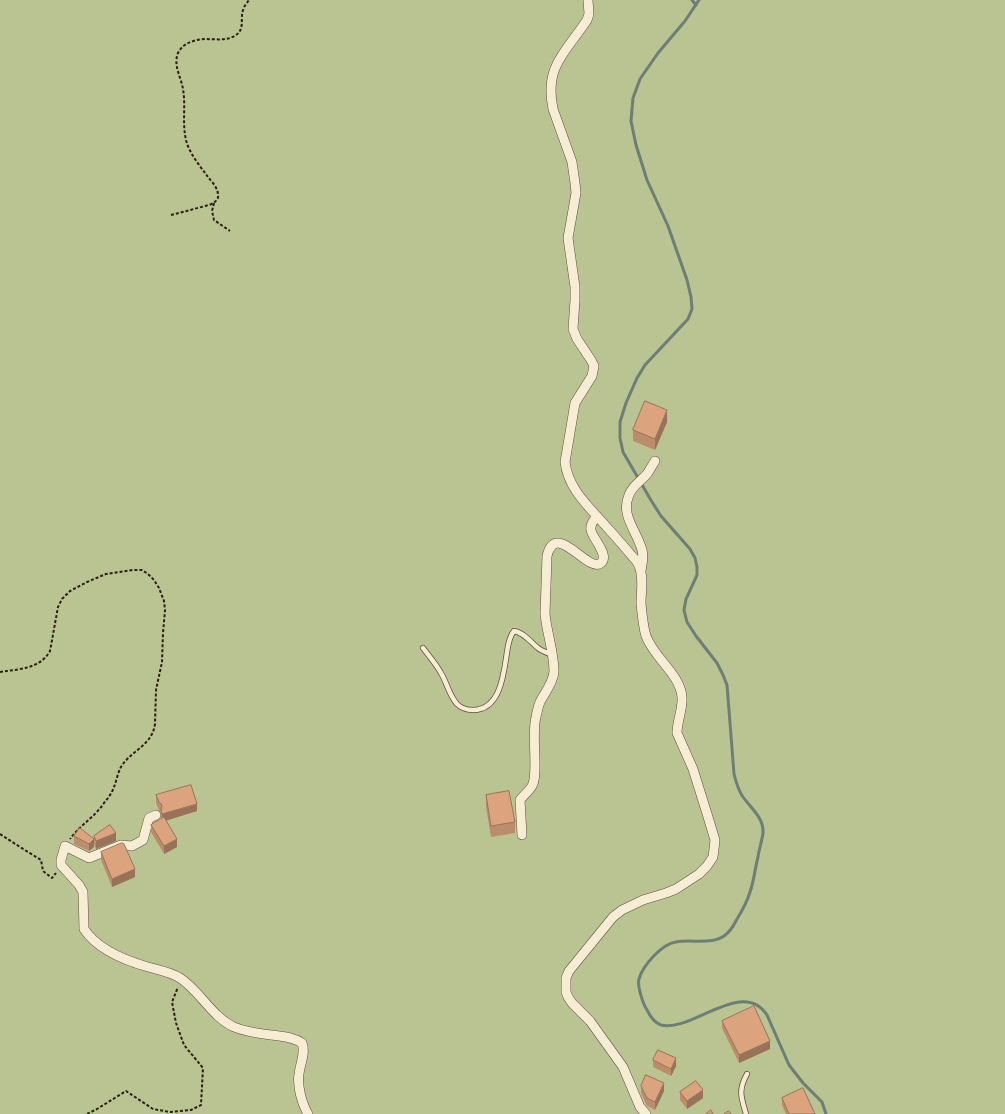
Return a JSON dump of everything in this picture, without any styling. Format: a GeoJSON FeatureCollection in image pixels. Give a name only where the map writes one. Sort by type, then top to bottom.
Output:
{"type":"FeatureCollection","features":[{"type":"Feature","properties":{"kind":"street"},"geometry":{"type":"LineString","coordinates":[[588,0],[589,14],[587,20],[555,65],[551,86],[553,109],[572,162],[576,193],[568,238],[575,287],[573,329],[577,339],[592,360],[594,366],[592,376],[575,403],[565,462],[568,477],[578,494],[632,556],[641,571]]}},
{"type":"Feature","properties":{"kind":"street"},"geometry":{"type":"LineString","coordinates":[[646,1114],[640,1107],[624,1066],[590,1021],[568,997],[566,978],[569,971],[613,917],[630,905],[666,894],[676,889],[699,874],[713,857],[714,840],[708,817],[693,769],[677,734],[682,698],[680,690],[670,672],[652,649],[645,633],[641,603],[642,549],[628,520],[626,507],[628,496],[633,487],[647,474],[654,461]]}},
{"type":"Feature","properties":{"kind":"street"},"geometry":{"type":"LineString","coordinates":[[522,835],[520,800],[532,786],[535,775],[535,719],[540,703],[554,674],[553,655],[545,614],[548,551],[552,545],[558,543],[571,549],[593,564],[600,564],[603,561],[603,553],[590,528],[597,516]]}},
{"type":"Feature","properties":{"kind":"street"},"geometry":{"type":"LineString","coordinates":[[156,815],[149,818],[143,840],[132,846],[121,845],[89,858],[65,846],[61,865],[79,885],[83,892],[84,929],[96,942],[119,957],[149,968],[176,975],[181,978],[229,1024],[246,1031],[293,1039],[302,1043],[304,1047],[299,1082],[303,1104],[308,1114]]}},
{"type":"Feature","properties":{"kind":"lane"},"geometry":{"type":"LineString","coordinates":[[423,648],[441,672],[455,702],[468,710],[478,710],[486,706],[494,699],[502,678],[510,638],[514,631],[546,653],[553,655]]}},
{"type":"Feature","properties":{"kind":"lane"},"geometry":{"type":"LineString","coordinates":[[746,1114],[740,1092],[742,1082],[747,1074]]}},
{"type":"Feature","properties":{"kind":"path"},"geometry":{"type":"LineString","coordinates":[[171,215],[214,203],[218,200],[219,196],[190,151],[186,142],[184,130],[185,104],[176,59],[182,47],[188,43],[199,40],[230,38],[236,35],[240,31],[243,10],[249,0]]}},
{"type":"Feature","properties":{"kind":"path"},"geometry":{"type":"LineString","coordinates":[[214,203],[212,211],[214,220],[230,231]]}},
{"type":"Feature","properties":{"kind":"path"},"geometry":{"type":"LineString","coordinates":[[0,672],[32,666],[46,657],[50,651],[58,607],[62,599],[70,591],[87,582],[106,574],[142,570],[154,580],[159,588],[164,601],[165,610],[162,662],[156,690],[156,724],[154,730],[148,741],[123,763],[114,788],[103,805],[76,831],[65,846]]}},
{"type":"Feature","properties":{"kind":"path"},"geometry":{"type":"LineString","coordinates":[[0,834],[41,860],[43,871],[52,878],[61,865]]}},
{"type":"Feature","properties":{"kind":"path"},"geometry":{"type":"LineString","coordinates":[[87,1114],[97,1110],[126,1091],[153,1108],[170,1112],[191,1110],[201,1105],[203,1068],[184,1045],[176,1023],[172,1002],[181,978]]}},
{"type":"Feature","properties":{"kind":"green space"},"geometry":{"type":"Polygon","coordinates":[[[0,0],[1005,0],[1005,1114],[0,1114],[0,0]]]}},
{"type":"Feature","properties":{"kind":"building"},"geometry":{"type":"Polygon","coordinates":[[[645,401],[667,410],[655,439],[633,430],[645,401]]]}},
{"type":"Feature","properties":{"kind":"building"},"geometry":{"type":"Polygon","coordinates":[[[191,785],[197,804],[162,814],[162,805],[156,795],[191,785]]]}},
{"type":"Feature","properties":{"kind":"building"},"geometry":{"type":"Polygon","coordinates":[[[509,791],[515,822],[491,826],[486,795],[509,791]]]}},
{"type":"Feature","properties":{"kind":"building"},"geometry":{"type":"Polygon","coordinates":[[[164,817],[177,839],[164,846],[151,825],[164,817]]]}},
{"type":"Feature","properties":{"kind":"building"},"geometry":{"type":"Polygon","coordinates":[[[110,825],[116,833],[96,841],[94,836],[110,825]]]}},
{"type":"Feature","properties":{"kind":"building"},"geometry":{"type":"Polygon","coordinates":[[[80,828],[94,839],[89,844],[74,836],[80,828]]]}},
{"type":"Feature","properties":{"kind":"building"},"geometry":{"type":"Polygon","coordinates":[[[122,843],[124,844],[135,869],[112,879],[101,852],[122,843]]]}},
{"type":"Feature","properties":{"kind":"building"},"geometry":{"type":"Polygon","coordinates":[[[754,1006],[770,1041],[739,1055],[722,1021],[754,1006]]]}},
{"type":"Feature","properties":{"kind":"building"},"geometry":{"type":"Polygon","coordinates":[[[658,1050],[676,1058],[671,1069],[653,1060],[658,1050]]]}},
{"type":"Feature","properties":{"kind":"building"},"geometry":{"type":"Polygon","coordinates":[[[646,1075],[664,1083],[655,1102],[647,1098],[641,1086],[646,1075]]]}},
{"type":"Feature","properties":{"kind":"building"},"geometry":{"type":"Polygon","coordinates":[[[696,1081],[703,1090],[687,1101],[680,1092],[696,1081]]]}},
{"type":"Feature","properties":{"kind":"building"},"geometry":{"type":"Polygon","coordinates":[[[803,1088],[815,1114],[789,1114],[782,1098],[803,1088]]]}},
{"type":"Feature","properties":{"kind":"building"},"geometry":{"type":"Polygon","coordinates":[[[711,1110],[713,1114],[706,1114],[711,1110]]]}},
{"type":"Feature","properties":{"kind":"building"},"geometry":{"type":"Polygon","coordinates":[[[729,1111],[731,1114],[724,1114],[729,1111]]]}},
{"type":"Feature","properties":{"kind":"waterway"},"geometry":{"type":"LineString","coordinates":[[692,0],[696,5]]}},
{"type":"Feature","properties":{"kind":"waterway"},"geometry":{"type":"LineString","coordinates":[[699,0],[685,21],[658,53],[640,79],[633,98],[631,121],[636,145],[647,180],[668,226],[687,280],[692,309],[688,319],[645,365],[637,378],[626,403],[620,422],[620,438],[623,452],[652,502],[661,516],[690,549],[695,558],[697,575],[686,599],[684,610],[687,622],[717,663],[727,685],[734,774],[741,794],[759,818],[763,828],[763,833],[749,896],[743,910],[730,930],[719,939],[707,941],[682,941],[665,947],[659,951],[644,968],[639,979],[639,986],[645,1007],[651,1017],[661,1025],[673,1025],[687,1021],[731,1004],[745,1002],[757,1005],[767,1015],[789,1065],[803,1083],[822,1102],[826,1114]]}}]}
